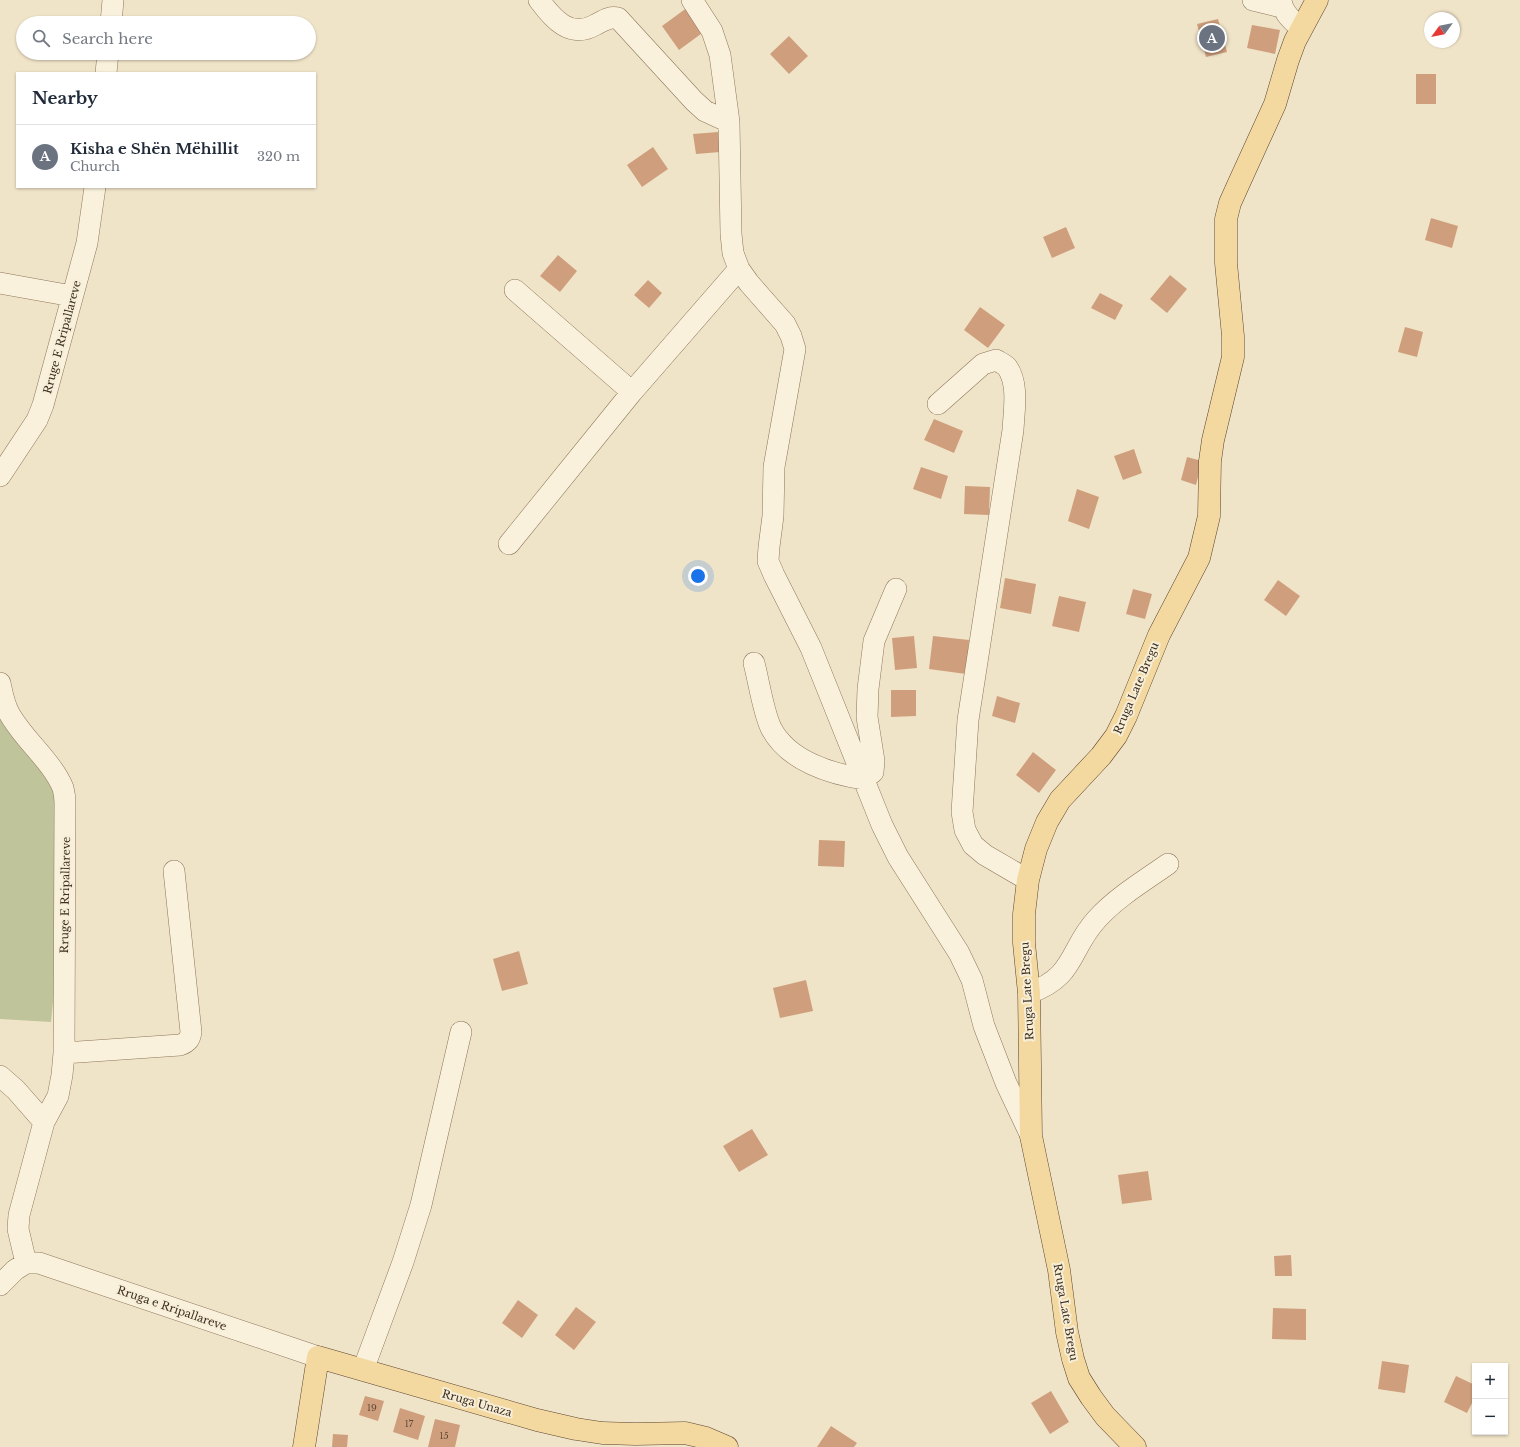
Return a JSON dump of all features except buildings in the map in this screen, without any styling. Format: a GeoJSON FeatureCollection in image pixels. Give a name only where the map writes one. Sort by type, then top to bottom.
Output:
{"type":"FeatureCollection","features":[{"type":"Feature","properties":{"kind":"main road","name":"Rruga Late Bregu"},"geometry":{"type":"LineString","coordinates":[[1135,1447],[1105,1416],[1079,1378],[1067,1332],[1059,1270],[1031,1136],[1029,993],[1024,943],[1024,914],[1028,880],[1036,849],[1047,822],[1060,800],[1101,756],[1116,736],[1126,716],[1159,635],[1199,558],[1209,516],[1210,461],[1213,440],[1232,357],[1234,336],[1226,263],[1226,219],[1230,203],[1275,104],[1288,60],[1300,29],[1317,0]]}},
{"type":"Feature","properties":{"kind":"main road","name":"Rruga Unaza"},"geometry":{"type":"LineString","coordinates":[[318,1357],[537,1420],[576,1429],[608,1433],[636,1434],[685,1432],[706,1438],[727,1447]]}},
{"type":"Feature","properties":{"kind":"main road"},"geometry":{"type":"LineString","coordinates":[[304,1447],[318,1357]]}},
{"type":"Feature","properties":{"kind":"street"},"geometry":{"type":"LineString","coordinates":[[111,16],[112,0]]}},
{"type":"Feature","properties":{"kind":"street"},"geometry":{"type":"LineString","coordinates":[[539,0],[555,19],[566,27],[577,31],[589,29],[608,18],[618,18],[694,101],[705,111],[729,122]]}},
{"type":"Feature","properties":{"kind":"street"},"geometry":{"type":"LineString","coordinates":[[692,0],[712,31],[720,56],[729,122],[731,234],[733,253],[739,269],[749,283],[785,324],[795,349],[774,467],[768,561],[774,576],[811,648],[882,825],[898,857],[958,953],[972,980],[984,1026],[1006,1082],[1031,1136]]}},
{"type":"Feature","properties":{"kind":"street"},"geometry":{"type":"LineString","coordinates":[[1253,0],[1281,3],[1288,17],[1300,29]]}},
{"type":"Feature","properties":{"kind":"street"},"geometry":{"type":"LineString","coordinates":[[106,72],[107,60]]}},
{"type":"Feature","properties":{"kind":"street","name":"Rruge E Rripallareve"},"geometry":{"type":"LineString","coordinates":[[0,476],[37,420],[41,410],[87,243],[95,188]]}},
{"type":"Feature","properties":{"kind":"street"},"geometry":{"type":"LineString","coordinates":[[509,544],[632,392],[739,269]]}},
{"type":"Feature","properties":{"kind":"street"},"geometry":{"type":"LineString","coordinates":[[0,283],[72,296]]}},
{"type":"Feature","properties":{"kind":"street"},"geometry":{"type":"LineString","coordinates":[[516,290],[632,392]]}},
{"type":"Feature","properties":{"kind":"street"},"geometry":{"type":"LineString","coordinates":[[938,404],[983,364],[996,360],[1006,366],[1013,381],[1013,430],[968,720],[962,812],[965,830],[973,845],[985,855],[1028,880]]}},
{"type":"Feature","properties":{"kind":"street"},"geometry":{"type":"LineString","coordinates":[[864,779],[873,772],[874,761],[867,717],[868,689],[874,641],[896,589]]}},
{"type":"Feature","properties":{"kind":"street"},"geometry":{"type":"LineString","coordinates":[[754,663],[767,716],[778,739],[808,762],[828,771],[864,779]]}},
{"type":"Feature","properties":{"kind":"street","name":"Rruge E Rripallareve"},"geometry":{"type":"LineString","coordinates":[[0,683],[2,697],[8,712],[19,729],[56,776],[63,789],[65,803],[64,1053],[58,1096],[44,1122]]}},
{"type":"Feature","properties":{"kind":"street"},"geometry":{"type":"LineString","coordinates":[[1029,993],[1050,984],[1062,975],[1096,920],[1109,908],[1168,864]]}},
{"type":"Feature","properties":{"kind":"street"},"geometry":{"type":"LineString","coordinates":[[64,1053],[180,1045],[186,1043],[190,1038],[191,1032],[174,871]]}},
{"type":"Feature","properties":{"kind":"street"},"geometry":{"type":"LineString","coordinates":[[363,1370],[404,1262],[422,1205],[461,1032]]}},
{"type":"Feature","properties":{"kind":"street"},"geometry":{"type":"LineString","coordinates":[[0,1076],[16,1090],[44,1122],[19,1215],[18,1229],[26,1263],[15,1270],[0,1285]]}},
{"type":"Feature","properties":{"kind":"street","name":"Rruga e Rripallareve"},"geometry":{"type":"LineString","coordinates":[[26,1263],[44,1264],[318,1357]]}},
{"type":"Feature","properties":{"kind":"green space"},"geometry":{"type":"Polygon","coordinates":[[[0,713],[58,786],[55,982],[51,1022],[0,1019],[0,713]]]}},
{"type":"Feature","properties":{"kind":"place","name":"Kisha e Shën Mëhillit"},"geometry":{"type":"Point","coordinates":[1212,38]}}]}
